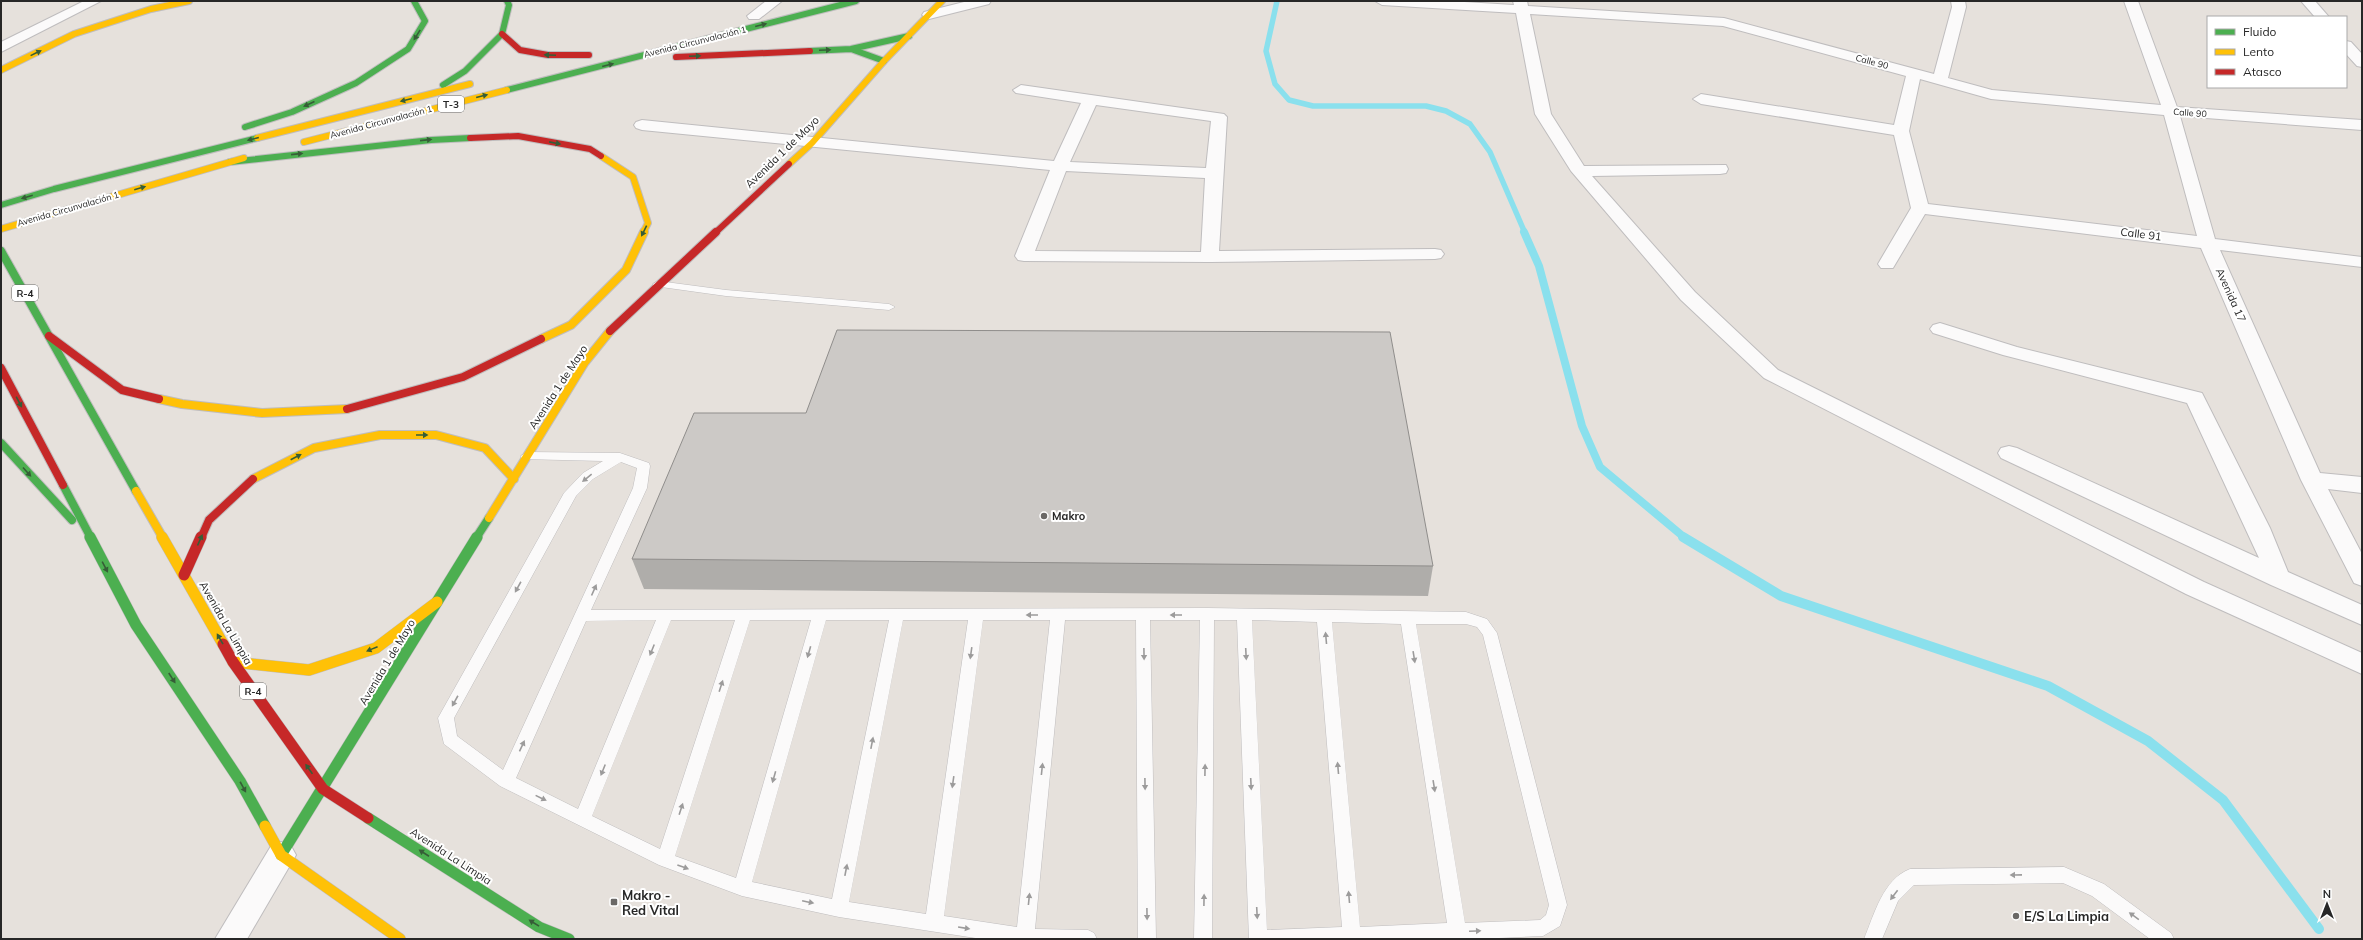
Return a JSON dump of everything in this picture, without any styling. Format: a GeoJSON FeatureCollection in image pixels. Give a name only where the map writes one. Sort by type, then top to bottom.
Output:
{"type":"FeatureCollection","features":[{"type":"Feature","properties":{"kind":"main road"},"geometry":{"type":"LineString","coordinates":[[1,70],[74,34],[151,9],[189,1]]}},
{"type":"Feature","properties":{"kind":"main road"},"geometry":{"type":"LineString","coordinates":[[232,131],[292,112],[356,83],[408,49],[425,21],[414,1]]}},
{"type":"Feature","properties":{"kind":"main road"},"geometry":{"type":"LineString","coordinates":[[429,94],[465,71],[502,34],[509,5],[507,1]]}},
{"type":"Feature","properties":{"kind":"main road","name":"Avenida Circunvalación 1"},"geometry":{"type":"LineString","coordinates":[[1,229],[230,162],[856,1]]}},
{"type":"Feature","properties":{"kind":"main road","name":"Avenida 1 de Mayo"},"geometry":{"type":"LineString","coordinates":[[281,855],[324,789],[585,362],[617,323],[812,143],[884,61],[942,1]]}},
{"type":"Feature","properties":{"kind":"main road"},"geometry":{"type":"LineString","coordinates":[[502,34],[520,50],[548,55],[593,54],[551,64]]}},
{"type":"Feature","properties":{"kind":"main road"},"geometry":{"type":"LineString","coordinates":[[628,60],[851,49],[909,36]]}},
{"type":"Feature","properties":{"kind":"main road"},"geometry":{"type":"LineString","coordinates":[[851,49],[884,61]]}},
{"type":"Feature","properties":{"kind":"main road","name":"Avenida Circunvalación 1"},"geometry":{"type":"LineString","coordinates":[[1,205],[54,190],[482,81]]}},
{"type":"Feature","properties":{"kind":"main road"},"geometry":{"type":"LineString","coordinates":[[49,336],[122,390],[182,404],[262,414],[354,409],[463,377],[571,325],[626,270],[648,223],[633,177],[590,149],[518,136],[431,140],[230,162]]}},
{"type":"Feature","properties":{"kind":"main road"},"geometry":{"type":"LineString","coordinates":[[54,190],[195,143]]}},
{"type":"Feature","properties":{"kind":"main road","name":"R-4"},"geometry":{"type":"LineString","coordinates":[[1,251],[49,336]]}},
{"type":"Feature","properties":{"kind":"main road","name":"Avenida La Limpia"},"geometry":{"type":"LineString","coordinates":[[49,336],[233,662],[324,789],[539,927],[569,939]]}},
{"type":"Feature","properties":{"kind":"main road"},"geometry":{"type":"LineString","coordinates":[[1,368],[136,625],[240,781],[281,855],[400,939]]}},
{"type":"Feature","properties":{"kind":"main road"},"geometry":{"type":"LineString","coordinates":[[184,575],[209,520],[253,479],[314,448],[380,435],[436,435],[485,448],[514,479]]}},
{"type":"Feature","properties":{"kind":"main road"},"geometry":{"type":"LineString","coordinates":[[1,443],[92,543]]}},
{"type":"Feature","properties":{"kind":"main road"},"geometry":{"type":"LineString","coordinates":[[233,662],[309,670],[376,648],[438,602]]}},
{"type":"Feature","properties":{"kind":"street"},"geometry":{"type":"LineString","coordinates":[[1,48],[94,1]]}},
{"type":"Feature","properties":{"kind":"street"},"geometry":{"type":"LineString","coordinates":[[929,15],[984,1]]}},
{"type":"Feature","properties":{"kind":"street","name":"Calle 90"},"geometry":{"type":"LineString","coordinates":[[1382,1],[1521,4],[1724,22],[1991,94],[2171,111],[2362,125]]}},
{"type":"Feature","properties":{"kind":"street"},"geometry":{"type":"LineString","coordinates":[[1940,80],[1959,7],[1958,1]]}},
{"type":"Feature","properties":{"kind":"street","name":"Avenida 17"},"geometry":{"type":"LineString","coordinates":[[2131,1],[2171,111],[2207,242],[2312,480],[2362,578]]}},
{"type":"Feature","properties":{"kind":"street"},"geometry":{"type":"LineString","coordinates":[[2308,1],[2321,16]]}},
{"type":"Feature","properties":{"kind":"street"},"geometry":{"type":"LineString","coordinates":[[1521,4],[1543,114],[1579,171],[1688,296],[1771,374],[2195,588],[2362,664]]}},
{"type":"Feature","properties":{"kind":"street"},"geometry":{"type":"LineString","coordinates":[[751,16],[779,5]]}},
{"type":"Feature","properties":{"kind":"street"},"geometry":{"type":"LineString","coordinates":[[2347,46],[2362,63]]}},
{"type":"Feature","properties":{"kind":"street"},"geometry":{"type":"LineString","coordinates":[[1887,264],[1920,208],[1901,131],[1914,73]]}},
{"type":"Feature","properties":{"kind":"street"},"geometry":{"type":"LineString","coordinates":[[1021,90],[1219,117],[1214,173],[1210,257]]}},
{"type":"Feature","properties":{"kind":"street"},"geometry":{"type":"LineString","coordinates":[[1701,99],[1901,131]]}},
{"type":"Feature","properties":{"kind":"street"},"geometry":{"type":"LineString","coordinates":[[1090,100],[1060,166],[1024,256],[1210,257],[1435,254]]}},
{"type":"Feature","properties":{"kind":"street"},"geometry":{"type":"LineString","coordinates":[[642,125],[812,143],[1060,166],[1214,173]]}},
{"type":"Feature","properties":{"kind":"street"},"geometry":{"type":"LineString","coordinates":[[1579,171],[1720,169]]}},
{"type":"Feature","properties":{"kind":"street","name":"Calle 91"},"geometry":{"type":"LineString","coordinates":[[1920,208],[2362,262]]}},
{"type":"Feature","properties":{"kind":"street"},"geometry":{"type":"LineString","coordinates":[[1940,329],[2010,351],[2195,398],[2258,528],[2279,580]]}},
{"type":"Feature","properties":{"kind":"street"},"geometry":{"type":"LineString","coordinates":[[2009,453],[2279,580],[2362,616]]}},
{"type":"Feature","properties":{"kind":"street"},"geometry":{"type":"LineString","coordinates":[[2312,480],[2362,484]]}},
{"type":"Feature","properties":{"kind":"street"},"geometry":{"type":"LineString","coordinates":[[230,939],[281,855]]}},
{"type":"Feature","properties":{"kind":"lane"},"geometry":{"type":"LineString","coordinates":[[658,284],[726,293],[889,307]]}},
{"type":"Feature","properties":{"kind":"lane"},"geometry":{"type":"LineString","coordinates":[[506,781],[583,616],[640,488],[644,466],[620,457],[527,456]]}},
{"type":"Feature","properties":{"kind":"lane"},"geometry":{"type":"LineString","coordinates":[[620,457],[588,476],[571,493],[446,718],[450,739],[506,781],[665,860],[742,888],[839,909],[1025,938],[1088,939]]}},
{"type":"Feature","properties":{"kind":"lane"},"geometry":{"type":"LineString","coordinates":[[583,616],[666,614],[1206,614],[1324,618],[1466,618],[1482,623],[1490,633],[1558,905],[1554,920],[1543,928],[1248,939]]}},
{"type":"Feature","properties":{"kind":"lane"},"geometry":{"type":"LineString","coordinates":[[583,818],[666,614]]}},
{"type":"Feature","properties":{"kind":"lane"},"geometry":{"type":"LineString","coordinates":[[665,860],[744,614]]}},
{"type":"Feature","properties":{"kind":"lane"},"geometry":{"type":"LineString","coordinates":[[742,888],[820,614]]}},
{"type":"Feature","properties":{"kind":"lane"},"geometry":{"type":"LineString","coordinates":[[839,909],[897,614]]}},
{"type":"Feature","properties":{"kind":"lane"},"geometry":{"type":"LineString","coordinates":[[934,924],[976,614]]}},
{"type":"Feature","properties":{"kind":"lane"},"geometry":{"type":"LineString","coordinates":[[1203,939],[1206,614]]}},
{"type":"Feature","properties":{"kind":"lane"},"geometry":{"type":"LineString","coordinates":[[1025,938],[1058,615]]}},
{"type":"Feature","properties":{"kind":"lane"},"geometry":{"type":"LineString","coordinates":[[1143,615],[1147,939]]}},
{"type":"Feature","properties":{"kind":"lane"},"geometry":{"type":"LineString","coordinates":[[1244,615],[1258,939]]}},
{"type":"Feature","properties":{"kind":"lane"},"geometry":{"type":"LineString","coordinates":[[1324,618],[1352,936]]}},
{"type":"Feature","properties":{"kind":"lane"},"geometry":{"type":"LineString","coordinates":[[1408,619],[1457,932]]}},
{"type":"Feature","properties":{"kind":"lane"},"geometry":{"type":"LineString","coordinates":[[1873,939],[1892,895],[1910,877],[2064,875],[2098,890],[2165,939]]}},
{"type":"Feature","properties":{"kind":"building","name":"Makro"},"geometry":{"type":"Polygon","coordinates":[[[837,330],[1390,332],[1433,566],[632,559],[694,413],[806,413],[837,330]]]}},
{"type":"Feature","properties":{"kind":"waterway"},"geometry":{"type":"LineString","coordinates":[[1277,1],[1266,51],[1275,84],[1289,100],[1313,106],[1426,106],[1446,111],[1470,124],[1490,152],[1525,233]]}},
{"type":"Feature","properties":{"kind":"waterway"},"geometry":{"type":"LineString","coordinates":[[1524,232],[1539,266],[1582,426],[1600,467],[1685,538]]}},
{"type":"Feature","properties":{"kind":"waterway"},"geometry":{"type":"LineString","coordinates":[[1683,537],[1781,596],[2048,686],[2148,741],[2223,800],[2319,929]]}},
{"type":"Feature","properties":{"kind":"traffic: fast"},"geometry":{"type":"LineString","coordinates":[[245,127],[292,112],[356,83],[408,49],[425,21],[414,1]]}},
{"type":"Feature","properties":{"kind":"traffic: fast"},"geometry":{"type":"LineString","coordinates":[[443,85],[465,71],[502,34],[509,5],[507,1]]}},
{"type":"Feature","properties":{"kind":"traffic: fast"},"geometry":{"type":"LineString","coordinates":[[507,90],[856,1]]}},
{"type":"Feature","properties":{"kind":"traffic: fast"},"geometry":{"type":"LineString","coordinates":[[810,51],[851,49],[909,36]]}},
{"type":"Feature","properties":{"kind":"traffic: fast"},"geometry":{"type":"LineString","coordinates":[[851,49],[884,61]]}},
{"type":"Feature","properties":{"kind":"traffic: fast"},"geometry":{"type":"LineString","coordinates":[[1,205],[54,189],[257,138]]}},
{"type":"Feature","properties":{"kind":"traffic: fast"},"geometry":{"type":"LineString","coordinates":[[230,162],[431,140],[470,138]]}},
{"type":"Feature","properties":{"kind":"traffic: fast"},"geometry":{"type":"LineString","coordinates":[[1,251],[136,491]]}},
{"type":"Feature","properties":{"kind":"traffic: fast"},"geometry":{"type":"LineString","coordinates":[[1,443],[72,520]]}},
{"type":"Feature","properties":{"kind":"traffic: fast"},"geometry":{"type":"LineString","coordinates":[[63,485],[136,625],[240,781],[265,826]]}},
{"type":"Feature","properties":{"kind":"traffic: fast"},"geometry":{"type":"LineString","coordinates":[[281,855],[489,518]]}},
{"type":"Feature","properties":{"kind":"traffic: fast"},"geometry":{"type":"LineString","coordinates":[[368,818],[539,927],[569,939]]}},
{"type":"Feature","properties":{"kind":"traffic: slow"},"geometry":{"type":"LineString","coordinates":[[1,70],[74,34],[151,9],[189,1]]}},
{"type":"Feature","properties":{"kind":"traffic: slow"},"geometry":{"type":"LineString","coordinates":[[789,164],[812,143],[884,61],[942,1]]}},
{"type":"Feature","properties":{"kind":"traffic: slow"},"geometry":{"type":"LineString","coordinates":[[257,138],[470,84]]}},
{"type":"Feature","properties":{"kind":"traffic: slow"},"geometry":{"type":"LineString","coordinates":[[304,142],[507,90]]}},
{"type":"Feature","properties":{"kind":"traffic: slow"},"geometry":{"type":"LineString","coordinates":[[541,339],[571,325],[626,270],[648,223],[633,177],[601,156]]}},
{"type":"Feature","properties":{"kind":"traffic: slow"},"geometry":{"type":"LineString","coordinates":[[1,229],[244,158]]}},
{"type":"Feature","properties":{"kind":"traffic: slow"},"geometry":{"type":"LineString","coordinates":[[489,518],[585,362],[610,331]]}},
{"type":"Feature","properties":{"kind":"traffic: slow"},"geometry":{"type":"LineString","coordinates":[[159,399],[182,404],[262,413],[347,409]]}},
{"type":"Feature","properties":{"kind":"traffic: slow"},"geometry":{"type":"LineString","coordinates":[[253,479],[314,448],[380,435],[436,435],[485,448],[514,479]]}},
{"type":"Feature","properties":{"kind":"traffic: slow"},"geometry":{"type":"LineString","coordinates":[[136,491],[223,644]]}},
{"type":"Feature","properties":{"kind":"traffic: slow"},"geometry":{"type":"LineString","coordinates":[[233,662],[309,670],[376,648],[437,602]]}},
{"type":"Feature","properties":{"kind":"traffic: slow"},"geometry":{"type":"LineString","coordinates":[[265,826],[281,855],[400,939]]}},
{"type":"Feature","properties":{"kind":"traffic: jam"},"geometry":{"type":"LineString","coordinates":[[502,34],[520,50],[548,55],[589,55]]}},
{"type":"Feature","properties":{"kind":"traffic: jam"},"geometry":{"type":"LineString","coordinates":[[676,57],[810,51]]}},
{"type":"Feature","properties":{"kind":"traffic: jam"},"geometry":{"type":"LineString","coordinates":[[470,138],[518,136],[590,149],[601,156]]}},
{"type":"Feature","properties":{"kind":"traffic: jam"},"geometry":{"type":"LineString","coordinates":[[610,331],[789,164]]}},
{"type":"Feature","properties":{"kind":"traffic: jam"},"geometry":{"type":"LineString","coordinates":[[49,336],[122,390],[159,399]]}},
{"type":"Feature","properties":{"kind":"traffic: jam"},"geometry":{"type":"LineString","coordinates":[[347,409],[463,377],[541,339]]}},
{"type":"Feature","properties":{"kind":"traffic: jam"},"geometry":{"type":"LineString","coordinates":[[1,368],[63,485]]}},
{"type":"Feature","properties":{"kind":"traffic: jam"},"geometry":{"type":"LineString","coordinates":[[184,575],[209,520],[253,479]]}},
{"type":"Feature","properties":{"kind":"traffic: jam"},"geometry":{"type":"LineString","coordinates":[[223,644],[233,662],[323,789],[368,818]]}},
{"type":"Feature","properties":{"kind":"place","name":"Makro"},"geometry":{"type":"Point","coordinates":[1044,516]}},
{"type":"Feature","properties":{"kind":"place","name":"Makro - Red Vital"},"geometry":{"type":"Point","coordinates":[614,902]}},
{"type":"Feature","properties":{"kind":"place","name":"E/S La Limpia"},"geometry":{"type":"Point","coordinates":[2016,916]}}]}
